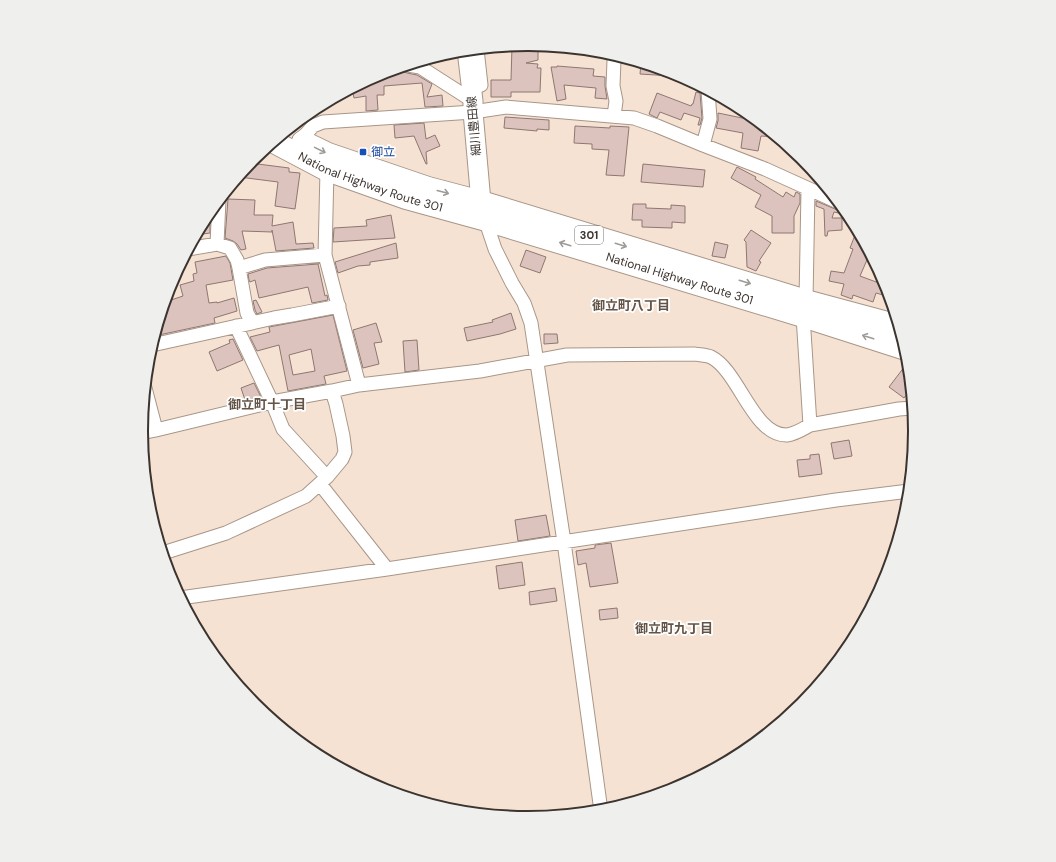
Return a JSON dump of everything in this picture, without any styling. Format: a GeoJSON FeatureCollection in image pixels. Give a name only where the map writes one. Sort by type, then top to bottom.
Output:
{"type":"FeatureCollection","features":[{"type":"Feature","properties":{"kind":"highway","name":"National Highway Route 301"},"geometry":{"type":"LineString","coordinates":[[292,136],[328,154],[428,188],[483,211],[805,309],[898,346]]}},
{"type":"Feature","properties":{"kind":"highway","name":"National Highway Route 301"},"geometry":{"type":"LineString","coordinates":[[278,144],[327,170],[406,198],[483,211]]}},
{"type":"Feature","properties":{"kind":"highway","name":"National Highway Route 301"},"geometry":{"type":"LineString","coordinates":[[805,309],[893,325]]}},
{"type":"Feature","properties":{"kind":"main road","name":"細川豊田線"},"geometry":{"type":"LineString","coordinates":[[468,56],[483,211]]}},
{"type":"Feature","properties":{"kind":"street"},"geometry":{"type":"LineString","coordinates":[[472,101],[481,85],[478,54]]}},
{"type":"Feature","properties":{"kind":"street"},"geometry":{"type":"LineString","coordinates":[[614,61],[613,86],[616,101],[614,116]]}},
{"type":"Feature","properties":{"kind":"street"},"geometry":{"type":"LineString","coordinates":[[420,67],[472,101]]}},
{"type":"Feature","properties":{"kind":"street"},"geometry":{"type":"LineString","coordinates":[[703,146],[710,119],[708,97]]}},
{"type":"Feature","properties":{"kind":"street"},"geometry":{"type":"LineString","coordinates":[[292,136],[306,134],[313,126],[323,122],[472,101],[506,107],[634,118],[765,169],[827,197]]}},
{"type":"Feature","properties":{"kind":"street"},"geometry":{"type":"LineString","coordinates":[[327,170],[325,255],[359,385]]}},
{"type":"Feature","properties":{"kind":"street"},"geometry":{"type":"LineString","coordinates":[[808,189],[805,309],[810,426]]}},
{"type":"Feature","properties":{"kind":"street"},"geometry":{"type":"LineString","coordinates":[[217,244],[218,211]]}},
{"type":"Feature","properties":{"kind":"street"},"geometry":{"type":"LineString","coordinates":[[483,211],[496,249],[512,283],[524,303],[531,323],[564,542],[600,804]]}},
{"type":"Feature","properties":{"kind":"street"},"geometry":{"type":"LineString","coordinates":[[195,248],[217,244],[230,248],[237,260],[247,313],[252,322]]}},
{"type":"Feature","properties":{"kind":"street"},"geometry":{"type":"LineString","coordinates":[[239,268],[265,260],[325,255]]}},
{"type":"Feature","properties":{"kind":"street"},"geometry":{"type":"LineString","coordinates":[[158,344],[252,322],[339,306]]}},
{"type":"Feature","properties":{"kind":"street"},"geometry":{"type":"LineString","coordinates":[[236,326],[272,402],[283,429],[323,480],[387,569]]}},
{"type":"Feature","properties":{"kind":"street"},"geometry":{"type":"LineString","coordinates":[[148,432],[272,402],[359,385],[480,371],[567,355],[695,354],[710,357],[719,363],[730,376],[757,417],[768,428],[776,433],[788,435],[810,426],[907,408]]}},
{"type":"Feature","properties":{"kind":"street"},"geometry":{"type":"LineString","coordinates":[[167,551],[226,533],[306,496],[323,480],[342,459],[345,452],[343,436],[332,391]]}},
{"type":"Feature","properties":{"kind":"street"},"geometry":{"type":"LineString","coordinates":[[149,404],[156,430]]}},
{"type":"Feature","properties":{"kind":"street"},"geometry":{"type":"LineString","coordinates":[[186,597],[387,569],[836,500],[903,492]]}},
{"type":"Feature","properties":{"kind":"building"},"geometry":{"type":"Polygon","coordinates":[[[538,51],[538,60],[526,63],[538,64],[537,68],[541,68],[540,92],[511,92],[511,97],[491,97],[491,80],[511,80],[512,52],[538,51]]]}},
{"type":"Feature","properties":{"kind":"building"},"geometry":{"type":"Polygon","coordinates":[[[557,66],[594,69],[593,76],[605,77],[607,99],[595,98],[596,88],[564,85],[566,99],[557,101],[551,67],[557,66]]]}},
{"type":"Feature","properties":{"kind":"building"},"geometry":{"type":"Polygon","coordinates":[[[641,68],[661,75],[640,74],[641,68]]]}},
{"type":"Feature","properties":{"kind":"building"},"geometry":{"type":"Polygon","coordinates":[[[404,72],[417,75],[432,84],[427,97],[442,95],[443,106],[425,107],[422,83],[384,86],[384,95],[377,95],[378,110],[366,111],[366,96],[354,98],[353,94],[360,90],[404,72]]]}},
{"type":"Feature","properties":{"kind":"building"},"geometry":{"type":"Polygon","coordinates":[[[696,92],[700,93],[702,118],[700,125],[698,125],[700,118],[684,113],[681,120],[660,112],[657,118],[649,114],[657,93],[691,106],[693,104],[696,92]]]}},
{"type":"Feature","properties":{"kind":"building"},"geometry":{"type":"Polygon","coordinates":[[[718,113],[743,118],[768,136],[761,136],[758,151],[741,148],[743,133],[716,128],[718,113]]]}},
{"type":"Feature","properties":{"kind":"building"},"geometry":{"type":"Polygon","coordinates":[[[505,117],[549,120],[549,130],[537,129],[537,131],[504,128],[505,117]]]}},
{"type":"Feature","properties":{"kind":"building"},"geometry":{"type":"Polygon","coordinates":[[[424,123],[426,139],[435,135],[440,146],[426,152],[427,164],[414,136],[395,138],[394,125],[424,123]]]}},
{"type":"Feature","properties":{"kind":"building"},"geometry":{"type":"Polygon","coordinates":[[[575,126],[610,128],[610,126],[629,127],[624,176],[606,175],[609,150],[592,149],[592,144],[574,143],[575,126]]]}},
{"type":"Feature","properties":{"kind":"building"},"geometry":{"type":"Polygon","coordinates":[[[257,164],[289,168],[289,172],[300,173],[295,209],[275,206],[278,182],[244,178],[257,164]]]}},
{"type":"Feature","properties":{"kind":"building"},"geometry":{"type":"Polygon","coordinates":[[[643,164],[705,170],[703,187],[641,182],[643,164]]]}},
{"type":"Feature","properties":{"kind":"building"},"geometry":{"type":"Polygon","coordinates":[[[737,167],[756,177],[755,179],[783,197],[786,192],[794,197],[796,192],[800,194],[800,203],[794,216],[794,233],[772,233],[772,216],[755,207],[761,195],[731,178],[737,167]]]}},
{"type":"Feature","properties":{"kind":"building"},"geometry":{"type":"Polygon","coordinates":[[[228,199],[255,200],[254,215],[273,215],[272,226],[293,222],[296,244],[313,243],[314,248],[276,251],[272,230],[272,232],[242,231],[246,249],[241,250],[233,241],[225,238],[228,199]]]}},
{"type":"Feature","properties":{"kind":"building"},"geometry":{"type":"Polygon","coordinates":[[[816,201],[836,209],[839,213],[834,212],[832,218],[842,218],[842,230],[828,231],[827,236],[825,236],[824,209],[816,206],[816,201]]]}},
{"type":"Feature","properties":{"kind":"building"},"geometry":{"type":"Polygon","coordinates":[[[633,204],[646,204],[646,208],[671,209],[671,205],[685,206],[685,223],[672,222],[672,228],[642,227],[642,220],[632,220],[633,204]]]}},
{"type":"Feature","properties":{"kind":"building"},"geometry":{"type":"Polygon","coordinates":[[[391,215],[395,238],[333,242],[334,228],[367,226],[366,220],[391,215]]]}},
{"type":"Feature","properties":{"kind":"building"},"geometry":{"type":"Polygon","coordinates":[[[210,223],[210,233],[203,234],[210,223]]]}},
{"type":"Feature","properties":{"kind":"building"},"geometry":{"type":"Polygon","coordinates":[[[751,230],[771,243],[759,261],[761,262],[756,271],[747,267],[746,242],[744,240],[751,230]]]}},
{"type":"Feature","properties":{"kind":"building"},"geometry":{"type":"Polygon","coordinates":[[[854,237],[867,260],[860,276],[877,282],[882,295],[876,293],[873,302],[853,295],[852,299],[841,295],[844,284],[829,281],[831,271],[844,273],[853,249],[850,248],[854,237]]]}},
{"type":"Feature","properties":{"kind":"building"},"geometry":{"type":"Polygon","coordinates":[[[715,242],[728,245],[725,258],[712,256],[715,242]]]}},
{"type":"Feature","properties":{"kind":"building"},"geometry":{"type":"Polygon","coordinates":[[[396,243],[398,258],[370,262],[370,265],[358,266],[338,273],[335,262],[396,243]]]}},
{"type":"Feature","properties":{"kind":"building"},"geometry":{"type":"Polygon","coordinates":[[[526,250],[546,257],[540,273],[520,266],[526,250]]]}},
{"type":"Feature","properties":{"kind":"building"},"geometry":{"type":"Polygon","coordinates":[[[226,256],[230,263],[233,280],[206,285],[209,303],[217,303],[234,298],[237,311],[214,318],[215,323],[161,335],[172,300],[183,296],[180,285],[194,281],[193,274],[197,273],[195,262],[226,256]]]}},
{"type":"Feature","properties":{"kind":"building"},"geometry":{"type":"Polygon","coordinates":[[[318,264],[325,296],[327,295],[328,300],[312,303],[308,287],[259,298],[255,280],[250,282],[249,280],[248,274],[267,268],[318,264]]]}},
{"type":"Feature","properties":{"kind":"building"},"geometry":{"type":"Polygon","coordinates":[[[256,300],[262,312],[257,314],[253,301],[256,300]]]}},
{"type":"Feature","properties":{"kind":"building"},"geometry":{"type":"Polygon","coordinates":[[[511,313],[516,329],[467,341],[464,328],[493,322],[492,320],[511,313]]]}},
{"type":"Feature","properties":{"kind":"building"},"geometry":{"type":"Polygon","coordinates":[[[333,315],[347,371],[324,376],[326,384],[288,391],[279,345],[257,351],[250,337],[270,332],[269,327],[333,315]],[[311,349],[289,355],[293,375],[315,371],[311,349]]]}},
{"type":"Feature","properties":{"kind":"building"},"geometry":{"type":"Polygon","coordinates":[[[376,323],[382,342],[374,343],[379,364],[363,368],[353,330],[376,323]]]}},
{"type":"Feature","properties":{"kind":"building"},"geometry":{"type":"Polygon","coordinates":[[[544,334],[557,334],[558,343],[544,344],[544,334]]]}},
{"type":"Feature","properties":{"kind":"building"},"geometry":{"type":"Polygon","coordinates":[[[233,339],[243,360],[217,371],[209,352],[230,343],[229,340],[233,339]]]}},
{"type":"Feature","properties":{"kind":"building"},"geometry":{"type":"Polygon","coordinates":[[[417,340],[419,370],[405,372],[403,341],[417,340]]]}},
{"type":"Feature","properties":{"kind":"building"},"geometry":{"type":"Polygon","coordinates":[[[903,369],[906,395],[904,398],[889,387],[903,369]]]}},
{"type":"Feature","properties":{"kind":"building"},"geometry":{"type":"Polygon","coordinates":[[[254,383],[261,397],[245,400],[241,388],[254,383]]]}},
{"type":"Feature","properties":{"kind":"building"},"geometry":{"type":"Polygon","coordinates":[[[849,440],[852,456],[834,459],[831,443],[849,440]]]}},
{"type":"Feature","properties":{"kind":"building"},"geometry":{"type":"Polygon","coordinates":[[[819,454],[822,474],[799,477],[797,460],[810,459],[810,455],[819,454]]]}},
{"type":"Feature","properties":{"kind":"building"},"geometry":{"type":"Polygon","coordinates":[[[546,515],[550,536],[518,541],[515,520],[546,515]]]}},
{"type":"Feature","properties":{"kind":"building"},"geometry":{"type":"Polygon","coordinates":[[[611,543],[618,583],[590,587],[586,563],[578,565],[576,551],[595,548],[595,545],[611,543]]]}},
{"type":"Feature","properties":{"kind":"building"},"geometry":{"type":"Polygon","coordinates":[[[522,562],[525,585],[499,589],[496,566],[522,562]]]}},
{"type":"Feature","properties":{"kind":"building"},"geometry":{"type":"Polygon","coordinates":[[[555,588],[557,601],[530,605],[529,592],[555,588]]]}},
{"type":"Feature","properties":{"kind":"building"},"geometry":{"type":"Polygon","coordinates":[[[617,608],[618,618],[600,620],[599,610],[617,608]]]}},
{"type":"Feature","properties":{"kind":"place","name":"御立"},"geometry":{"type":"Point","coordinates":[363,152]}},
{"type":"Feature","properties":{"kind":"district","name":"御立町八丁目"},"geometry":{"type":"Point","coordinates":[631,305]}},
{"type":"Feature","properties":{"kind":"district","name":"御立町十丁目"},"geometry":{"type":"Point","coordinates":[267,404]}},
{"type":"Feature","properties":{"kind":"district","name":"御立町九丁目"},"geometry":{"type":"Point","coordinates":[674,628]}}]}
